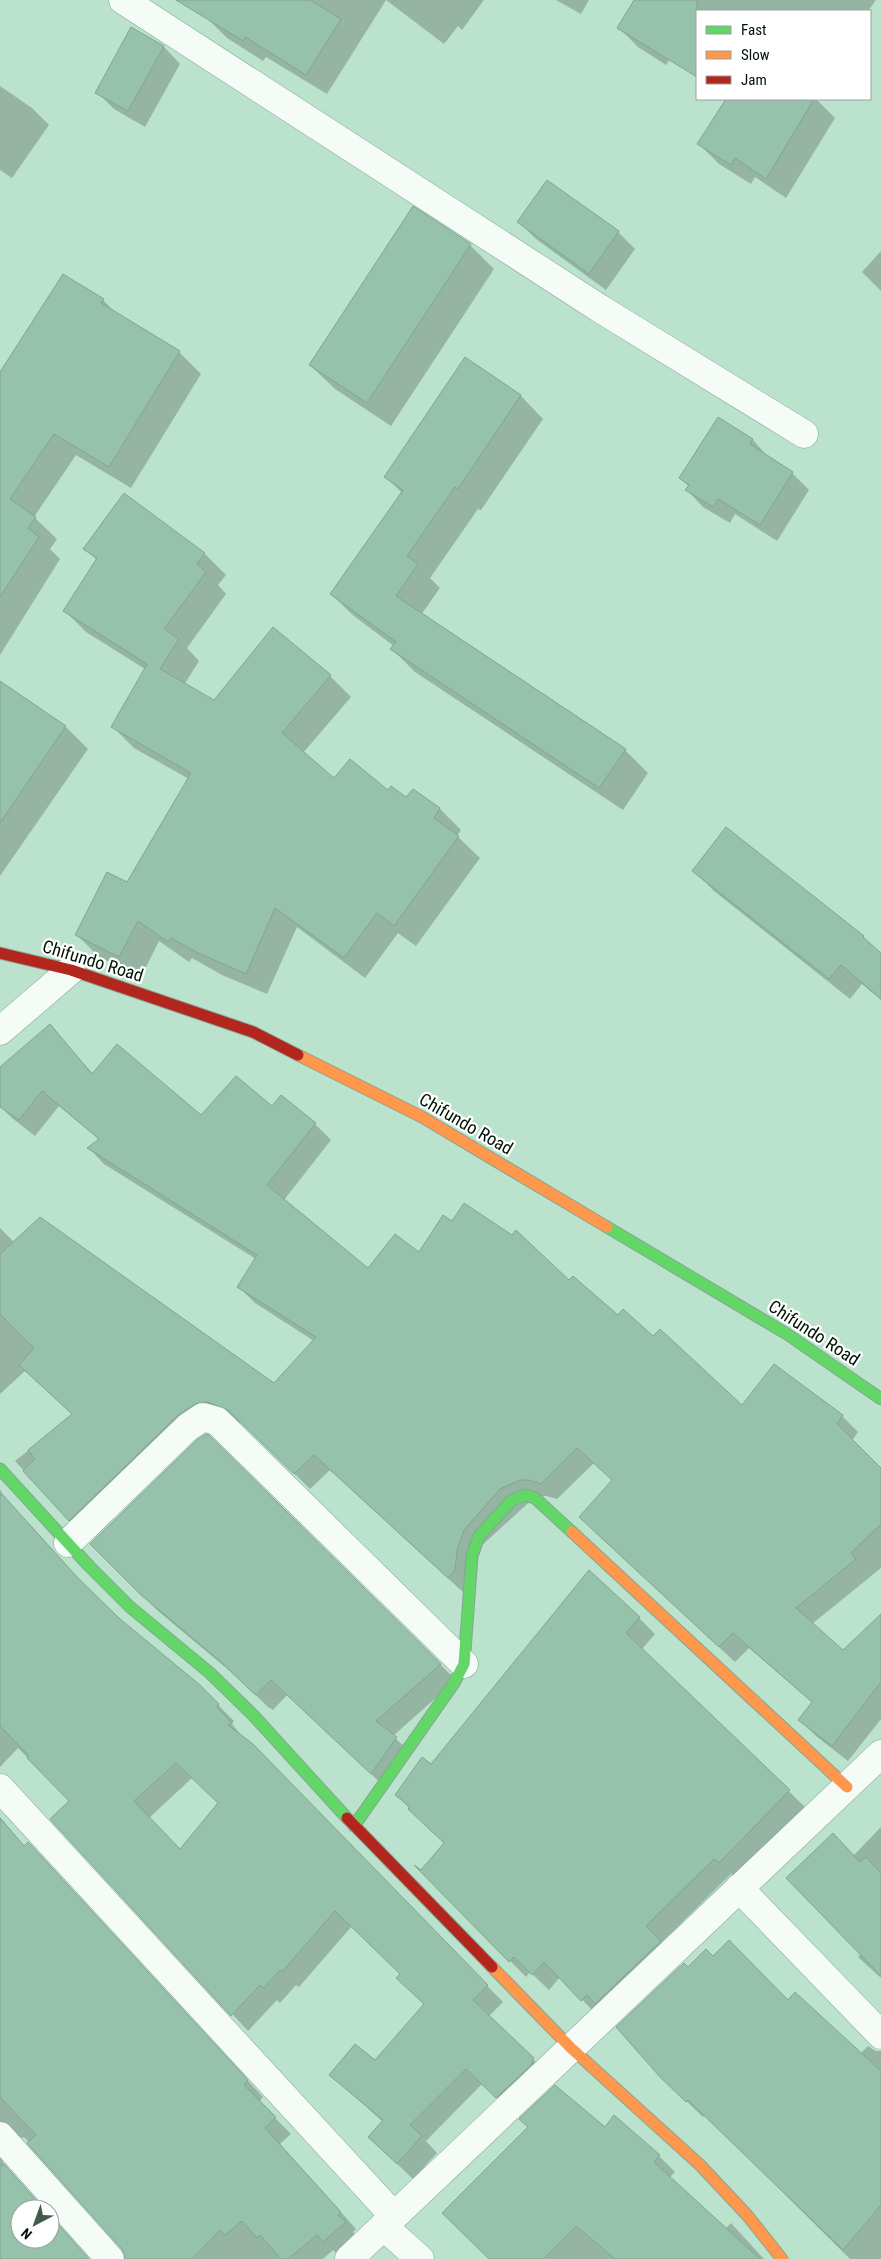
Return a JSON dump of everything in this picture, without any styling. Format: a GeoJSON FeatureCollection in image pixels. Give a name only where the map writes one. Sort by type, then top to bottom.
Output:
{"type":"FeatureCollection","features":[{"type":"Feature","properties":{"kind":"street"},"geometry":{"type":"LineString","coordinates":[[123,0],[599,308],[804,434]]}},
{"type":"Feature","properties":{"kind":"street","name":"Chifundo Road"},"geometry":{"type":"LineString","coordinates":[[0,953],[71,970],[253,1032],[422,1117],[787,1334],[881,1398]]}},
{"type":"Feature","properties":{"kind":"street"},"geometry":{"type":"LineString","coordinates":[[0,1032],[71,970]]}},
{"type":"Feature","properties":{"kind":"street"},"geometry":{"type":"LineString","coordinates":[[68,1544],[188,1427],[202,1417],[217,1421],[464,1664]]}},
{"type":"Feature","properties":{"kind":"street"},"geometry":{"type":"LineString","coordinates":[[0,1469],[68,1544],[130,1607],[210,1673],[253,1715],[354,1826],[571,2048],[700,2165],[747,2215],[782,2259]]}},
{"type":"Feature","properties":{"kind":"street"},"geometry":{"type":"LineString","coordinates":[[354,1826],[454,1683],[464,1664],[472,1556],[479,1536],[512,1500],[525,1495],[535,1498],[847,1787]]}},
{"type":"Feature","properties":{"kind":"street"},"geometry":{"type":"LineString","coordinates":[[349,2259],[881,1754]]}},
{"type":"Feature","properties":{"kind":"street"},"geometry":{"type":"LineString","coordinates":[[0,1788],[420,2259]]}},
{"type":"Feature","properties":{"kind":"street"},"geometry":{"type":"LineString","coordinates":[[739,1888],[881,2036]]}},
{"type":"Feature","properties":{"kind":"street"},"geometry":{"type":"LineString","coordinates":[[0,2136],[110,2259]]}},
{"type":"Feature","properties":{"kind":"building"},"geometry":{"type":"Polygon","coordinates":[[[176,0],[310,0],[341,19],[306,75],[245,37],[243,41],[176,0]]]}},
{"type":"Feature","properties":{"kind":"building"},"geometry":{"type":"Polygon","coordinates":[[[634,0],[697,0],[696,76],[617,28],[634,0]]]}},
{"type":"Feature","properties":{"kind":"building"},"geometry":{"type":"Polygon","coordinates":[[[131,27],[164,46],[128,111],[95,93],[131,27]]]}},
{"type":"Feature","properties":{"kind":"building"},"geometry":{"type":"Polygon","coordinates":[[[725,100],[813,100],[766,179],[735,158],[731,165],[697,144],[725,100]]]}},
{"type":"Feature","properties":{"kind":"building"},"geometry":{"type":"Polygon","coordinates":[[[547,180],[619,231],[589,274],[517,222],[547,180]]]}},
{"type":"Feature","properties":{"kind":"building"},"geometry":{"type":"Polygon","coordinates":[[[413,206],[471,244],[367,403],[309,365],[413,206]]]}},
{"type":"Feature","properties":{"kind":"building"},"geometry":{"type":"Polygon","coordinates":[[[63,274],[104,299],[101,303],[180,351],[109,467],[54,434],[10,499],[36,517],[28,528],[39,537],[0,597],[0,372],[63,274]]]}},
{"type":"Feature","properties":{"kind":"building"},"geometry":{"type":"Polygon","coordinates":[[[465,357],[521,395],[458,489],[455,487],[407,556],[418,564],[396,596],[626,749],[599,788],[390,649],[396,642],[330,594],[403,490],[384,477],[465,357]]]}},
{"type":"Feature","properties":{"kind":"building"},"geometry":{"type":"Polygon","coordinates":[[[718,417],[753,439],[750,444],[793,472],[760,525],[718,499],[713,507],[685,490],[689,485],[679,478],[718,417]]]}},
{"type":"Feature","properties":{"kind":"building"},"geometry":{"type":"Polygon","coordinates":[[[124,493],[205,553],[197,564],[206,572],[164,629],[179,639],[160,669],[214,700],[273,627],[331,675],[282,733],[334,778],[350,759],[388,790],[391,786],[406,797],[413,789],[440,808],[434,818],[459,836],[394,926],[377,913],[344,958],[275,908],[246,974],[200,954],[171,938],[168,942],[138,921],[119,957],[75,935],[107,872],[127,882],[191,773],[111,727],[147,664],[63,611],[97,558],[83,549],[124,493]]]}},
{"type":"Feature","properties":{"kind":"building"},"geometry":{"type":"Polygon","coordinates":[[[0,681],[66,726],[0,823],[0,681]]]}},
{"type":"Feature","properties":{"kind":"building"},"geometry":{"type":"Polygon","coordinates":[[[726,827],[864,936],[881,953],[881,999],[841,965],[829,979],[692,871],[726,827]]]}},
{"type":"Feature","properties":{"kind":"building"},"geometry":{"type":"Polygon","coordinates":[[[50,1024],[92,1074],[117,1044],[201,1115],[236,1076],[272,1106],[281,1095],[316,1123],[267,1185],[368,1268],[395,1234],[419,1252],[443,1215],[452,1221],[464,1203],[512,1235],[516,1230],[569,1280],[573,1276],[618,1315],[623,1309],[653,1336],[660,1329],[742,1405],[774,1364],[843,1415],[837,1424],[881,1468],[881,1524],[851,1553],[856,1559],[796,1608],[843,1650],[881,1614],[881,1682],[832,1746],[798,1720],[812,1702],[733,1633],[719,1647],[579,1517],[612,1480],[577,1448],[541,1484],[529,1480],[520,1480],[500,1489],[464,1530],[457,1551],[455,1570],[448,1578],[314,1455],[294,1474],[228,1410],[207,1402],[195,1404],[177,1416],[69,1521],[23,1471],[35,1459],[28,1450],[72,1414],[19,1365],[34,1348],[0,1314],[0,1254],[40,1217],[274,1383],[316,1337],[237,1287],[257,1255],[87,1148],[99,1139],[42,1091],[19,1120],[0,1107],[0,1067],[50,1024]]]}},
{"type":"Feature","properties":{"kind":"building"},"geometry":{"type":"Polygon","coordinates":[[[206,1434],[441,1664],[376,1721],[397,1737],[371,1774],[271,1680],[256,1695],[251,1691],[220,1661],[141,1595],[90,1544],[198,1439],[206,1434]]]}},
{"type":"Feature","properties":{"kind":"building"},"geometry":{"type":"Polygon","coordinates":[[[2,1494],[77,1577],[119,1618],[200,1685],[219,1704],[217,1707],[231,1722],[228,1725],[253,1744],[488,1985],[473,2000],[534,2058],[531,2065],[496,2098],[466,2069],[410,2125],[422,2136],[397,2164],[368,2137],[383,2120],[329,2075],[355,2044],[375,2060],[424,2004],[396,1978],[400,1974],[335,1911],[282,1972],[280,1970],[264,1988],[260,1985],[231,2016],[50,1819],[69,1801],[27,1758],[29,1756],[0,1726],[0,1496],[2,1494]],[[176,1763],[134,1801],[180,1849],[218,1803],[176,1763]]]}},
{"type":"Feature","properties":{"kind":"building"},"geometry":{"type":"Polygon","coordinates":[[[589,1570],[640,1617],[626,1633],[790,1790],[719,1863],[714,1859],[646,1926],[661,1941],[595,2004],[587,1995],[581,2001],[544,1962],[532,1975],[514,1957],[509,1962],[414,1865],[421,1870],[444,1843],[408,1809],[410,1807],[395,1795],[422,1757],[431,1764],[589,1570]]]}},
{"type":"Feature","properties":{"kind":"building"},"geometry":{"type":"Polygon","coordinates":[[[0,1818],[24,1846],[28,1842],[248,2080],[244,2085],[276,2117],[265,2128],[341,2212],[338,2215],[346,2222],[323,2242],[317,2235],[288,2259],[281,2259],[260,2235],[257,2238],[242,2221],[225,2235],[220,2230],[192,2259],[125,2259],[122,2249],[27,2143],[36,2135],[0,2097],[0,1818]]]}},
{"type":"Feature","properties":{"kind":"building"},"geometry":{"type":"Polygon","coordinates":[[[833,1833],[860,1862],[866,1857],[881,1873],[881,1976],[786,1878],[833,1833]]]}},
{"type":"Feature","properties":{"kind":"building"},"geometry":{"type":"Polygon","coordinates":[[[729,1940],[788,2000],[795,1992],[881,2071],[881,2205],[843,2250],[688,2100],[686,2102],[660,2077],[616,2027],[684,1963],[688,1967],[706,1949],[713,1956],[729,1940]]]}},
{"type":"Feature","properties":{"kind":"building"},"geometry":{"type":"Polygon","coordinates":[[[555,2085],[605,2127],[614,2115],[660,2155],[654,2162],[760,2259],[615,2259],[576,2226],[543,2259],[489,2259],[442,2213],[528,2127],[519,2119],[555,2085]]]}},
{"type":"Feature","properties":{"kind":"building"},"geometry":{"type":"Polygon","coordinates":[[[4,2164],[35,2199],[10,2199],[10,2249],[60,2249],[60,2226],[89,2259],[0,2259],[0,2167],[4,2164]]]}},
{"type":"Feature","properties":{"kind":"traffic: fast"},"geometry":{"type":"LineString","coordinates":[[607,1227],[787,1334],[881,1399]]}},
{"type":"Feature","properties":{"kind":"traffic: fast"},"geometry":{"type":"LineString","coordinates":[[0,1469],[89,1566],[130,1607],[210,1673],[253,1715],[347,1818]]}},
{"type":"Feature","properties":{"kind":"traffic: fast"},"geometry":{"type":"LineString","coordinates":[[354,1826],[454,1683],[464,1664],[472,1556],[479,1536],[512,1500],[525,1495],[535,1498],[572,1532]]}},
{"type":"Feature","properties":{"kind":"traffic: slow"},"geometry":{"type":"LineString","coordinates":[[298,1055],[422,1117],[607,1227]]}},
{"type":"Feature","properties":{"kind":"traffic: slow"},"geometry":{"type":"LineString","coordinates":[[572,1532],[847,1787]]}},
{"type":"Feature","properties":{"kind":"traffic: slow"},"geometry":{"type":"LineString","coordinates":[[492,1967],[571,2048],[700,2165],[747,2215],[782,2259]]}},
{"type":"Feature","properties":{"kind":"traffic: jam"},"geometry":{"type":"LineString","coordinates":[[0,953],[71,970],[253,1032],[298,1055]]}},
{"type":"Feature","properties":{"kind":"traffic: jam"},"geometry":{"type":"LineString","coordinates":[[347,1818],[492,1967]]}}]}
